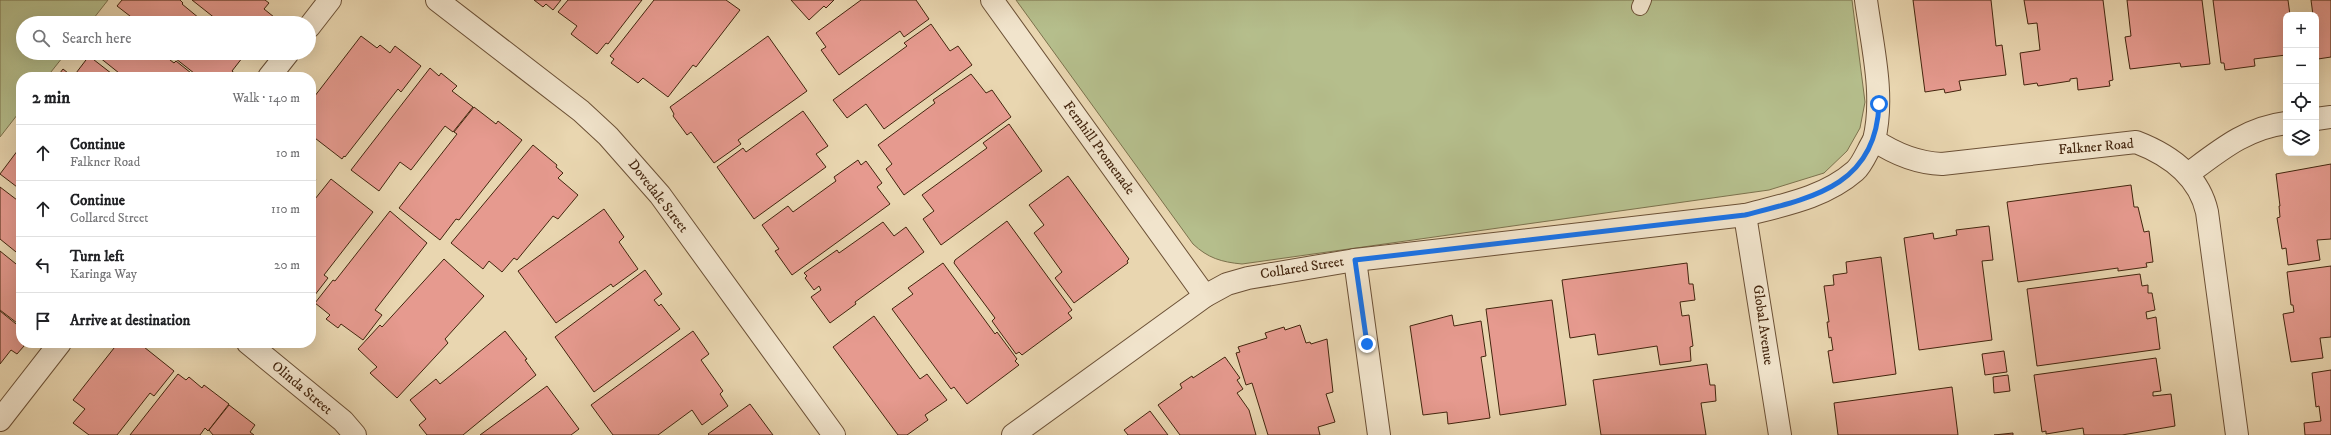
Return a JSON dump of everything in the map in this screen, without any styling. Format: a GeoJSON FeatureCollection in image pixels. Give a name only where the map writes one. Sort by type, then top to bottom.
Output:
{"type":"FeatureCollection","features":[{"type":"Feature","properties":{"kind":"street"},"geometry":{"type":"LineString","coordinates":[[316,18],[330,0]]}},
{"type":"Feature","properties":{"kind":"street","name":"Dovedale Street"},"geometry":{"type":"LineString","coordinates":[[438,0],[580,111],[633,163],[660,195],[834,435]]}},
{"type":"Feature","properties":{"kind":"street","name":"Fernhill Promenade"},"geometry":{"type":"LineString","coordinates":[[992,0],[1206,296]]}},
{"type":"Feature","properties":{"kind":"street"},"geometry":{"type":"LineString","coordinates":[[1866,0],[1879,104],[1878,122],[1874,140]]}},
{"type":"Feature","properties":{"kind":"street"},"geometry":{"type":"LineString","coordinates":[[273,72],[282,60]]}},
{"type":"Feature","properties":{"kind":"street"},"geometry":{"type":"LineString","coordinates":[[2319,119],[2331,117]]}},
{"type":"Feature","properties":{"kind":"street"},"geometry":{"type":"LineString","coordinates":[[2188,174],[2225,146],[2249,132],[2283,124]]}},
{"type":"Feature","properties":{"kind":"street","name":"Collared Street"},"geometry":{"type":"LineString","coordinates":[[1014,435],[1206,296],[1227,284],[1248,278],[1355,260],[1745,215],[1791,203],[1825,191],[1856,171],[1874,140]]}},
{"type":"Feature","properties":{"kind":"street","name":"Falkner Road"},"geometry":{"type":"LineString","coordinates":[[1874,140],[1892,152],[1911,159],[1942,164],[2109,143],[2136,142],[2156,149],[2188,174],[2200,190],[2207,212],[2238,435]]}},
{"type":"Feature","properties":{"kind":"street","name":"Global Avenue"},"geometry":{"type":"LineString","coordinates":[[1745,215],[1757,280],[1780,435]]}},
{"type":"Feature","properties":{"kind":"street"},"geometry":{"type":"LineString","coordinates":[[1355,260],[1379,435]]}},
{"type":"Feature","properties":{"kind":"street"},"geometry":{"type":"LineString","coordinates":[[0,420],[56,348]]}},
{"type":"Feature","properties":{"kind":"street","name":"Olinda Street"},"geometry":{"type":"LineString","coordinates":[[254,348],[337,416],[354,435]]}},
{"type":"Feature","properties":{"kind":"green space"},"geometry":{"type":"Polygon","coordinates":[[[0,0],[108,0],[95,16],[16,16],[16,60],[60,60],[51,72],[16,72],[16,116],[0,137],[0,0]]]}},
{"type":"Feature","properties":{"kind":"green space"},"geometry":{"type":"Polygon","coordinates":[[[1016,0],[1852,0],[1865,102],[1860,128],[1847,151],[1824,173],[1769,190],[1242,264],[1221,260],[1210,256],[1193,244],[1016,0]]]}},
{"type":"Feature","properties":{"kind":"building"},"geometry":{"type":"Polygon","coordinates":[[[122,0],[180,0],[183,3],[182,4],[197,16],[130,16],[117,6],[122,0]]]}},
{"type":"Feature","properties":{"kind":"building"},"geometry":{"type":"Polygon","coordinates":[[[192,0],[265,0],[269,3],[264,9],[273,16],[212,16],[192,0]]]}},
{"type":"Feature","properties":{"kind":"building"},"geometry":{"type":"Polygon","coordinates":[[[534,0],[561,0],[553,10],[546,4],[543,7],[534,0]]]}},
{"type":"Feature","properties":{"kind":"building"},"geometry":{"type":"Polygon","coordinates":[[[568,0],[642,0],[608,44],[606,43],[597,54],[571,34],[577,26],[558,12],[568,0]]]}},
{"type":"Feature","properties":{"kind":"building"},"geometry":{"type":"Polygon","coordinates":[[[654,0],[726,0],[740,10],[696,67],[693,65],[668,97],[643,78],[638,83],[611,63],[614,59],[610,56],[654,0]]]}},
{"type":"Feature","properties":{"kind":"building"},"geometry":{"type":"Polygon","coordinates":[[[791,0],[834,0],[826,8],[824,6],[809,20],[791,0]]]}},
{"type":"Feature","properties":{"kind":"building"},"geometry":{"type":"Polygon","coordinates":[[[861,0],[916,0],[929,19],[904,37],[900,31],[839,75],[821,50],[826,47],[816,33],[861,0]]]}},
{"type":"Feature","properties":{"kind":"building"},"geometry":{"type":"Polygon","coordinates":[[[1913,0],[1991,0],[1996,46],[2002,45],[2006,75],[1959,81],[1961,90],[1945,93],[1944,89],[1925,92],[1913,0]]]}},
{"type":"Feature","properties":{"kind":"building"},"geometry":{"type":"Polygon","coordinates":[[[2024,0],[2103,0],[2113,80],[2109,81],[2110,86],[2078,90],[2077,78],[2070,79],[2070,81],[2038,86],[2037,83],[2024,85],[2020,53],[2040,50],[2037,23],[2028,24],[2024,0]]]}},
{"type":"Feature","properties":{"kind":"building"},"geometry":{"type":"Polygon","coordinates":[[[2127,0],[2202,0],[2210,64],[2181,67],[2180,63],[2130,69],[2125,37],[2131,36],[2127,0]]]}},
{"type":"Feature","properties":{"kind":"building"},"geometry":{"type":"Polygon","coordinates":[[[2213,0],[2288,0],[2290,12],[2283,12],[2283,55],[2254,59],[2255,66],[2225,70],[2224,63],[2221,63],[2213,0]]]}},
{"type":"Feature","properties":{"kind":"building"},"geometry":{"type":"Polygon","coordinates":[[[2311,0],[2331,0],[2331,57],[2319,59],[2319,12],[2313,12],[2311,0]]]}},
{"type":"Feature","properties":{"kind":"building"},"geometry":{"type":"Polygon","coordinates":[[[931,24],[950,51],[958,46],[972,65],[884,129],[866,104],[847,118],[833,100],[907,46],[904,43],[931,24]]]}},
{"type":"Feature","properties":{"kind":"building"},"geometry":{"type":"Polygon","coordinates":[[[361,36],[377,48],[380,45],[390,53],[395,46],[421,66],[401,92],[398,89],[342,159],[316,139],[316,94],[361,36]]]}},
{"type":"Feature","properties":{"kind":"building"},"geometry":{"type":"Polygon","coordinates":[[[768,36],[807,91],[738,140],[741,144],[714,163],[691,132],[687,135],[673,116],[674,114],[670,107],[768,36]]]}},
{"type":"Feature","properties":{"kind":"building"},"geometry":{"type":"Polygon","coordinates":[[[86,60],[94,60],[110,72],[77,72],[86,60]]]}},
{"type":"Feature","properties":{"kind":"building"},"geometry":{"type":"Polygon","coordinates":[[[103,60],[170,60],[174,63],[176,61],[190,72],[118,72],[103,60]]]}},
{"type":"Feature","properties":{"kind":"building"},"geometry":{"type":"Polygon","coordinates":[[[177,60],[241,60],[232,71],[233,72],[193,72],[177,60]]]}},
{"type":"Feature","properties":{"kind":"building"},"geometry":{"type":"Polygon","coordinates":[[[430,68],[439,76],[441,73],[457,86],[452,91],[473,107],[453,132],[445,126],[411,170],[400,162],[379,191],[351,170],[430,68]]]}},
{"type":"Feature","properties":{"kind":"building"},"geometry":{"type":"Polygon","coordinates":[[[971,74],[986,93],[992,90],[1011,117],[904,195],[886,169],[892,164],[878,145],[935,103],[933,100],[971,74]]]}},
{"type":"Feature","properties":{"kind":"building"},"geometry":{"type":"Polygon","coordinates":[[[474,107],[496,124],[498,121],[522,140],[459,220],[456,219],[440,240],[399,208],[457,134],[454,132],[474,107]]]}},
{"type":"Feature","properties":{"kind":"building"},"geometry":{"type":"Polygon","coordinates":[[[803,111],[828,146],[816,154],[826,167],[754,219],[717,167],[743,148],[746,152],[803,111]]]}},
{"type":"Feature","properties":{"kind":"building"},"geometry":{"type":"Polygon","coordinates":[[[1009,124],[1042,171],[941,245],[923,219],[934,211],[922,195],[987,148],[983,143],[1009,124]]]}},
{"type":"Feature","properties":{"kind":"building"},"geometry":{"type":"Polygon","coordinates":[[[533,145],[557,165],[556,167],[563,173],[558,178],[578,195],[558,219],[553,216],[517,260],[514,258],[502,272],[489,261],[483,269],[451,243],[533,145]]]}},
{"type":"Feature","properties":{"kind":"building"},"geometry":{"type":"Polygon","coordinates":[[[16,153],[16,186],[0,174],[16,153]]]}},
{"type":"Feature","properties":{"kind":"building"},"geometry":{"type":"Polygon","coordinates":[[[858,160],[861,165],[866,161],[882,183],[877,187],[890,204],[792,275],[775,251],[779,249],[762,225],[788,206],[793,212],[836,181],[834,177],[858,160]]]}},
{"type":"Feature","properties":{"kind":"building"},"geometry":{"type":"Polygon","coordinates":[[[2331,164],[2331,239],[2317,240],[2320,260],[2288,265],[2286,248],[2282,249],[2277,218],[2280,217],[2280,206],[2276,174],[2331,164]]]}},
{"type":"Feature","properties":{"kind":"building"},"geometry":{"type":"Polygon","coordinates":[[[1068,176],[1129,259],[1127,261],[1128,263],[1074,303],[1055,278],[1062,272],[1034,233],[1044,225],[1029,205],[1068,176]]]}},
{"type":"Feature","properties":{"kind":"building"},"geometry":{"type":"Polygon","coordinates":[[[331,179],[373,212],[324,275],[328,278],[316,294],[316,198],[331,179]]]}},
{"type":"Feature","properties":{"kind":"building"},"geometry":{"type":"Polygon","coordinates":[[[2131,185],[2134,207],[2138,207],[2144,232],[2149,231],[2153,262],[2146,263],[2147,267],[2118,271],[2118,268],[2018,282],[2007,202],[2131,185]]]}},
{"type":"Feature","properties":{"kind":"building"},"geometry":{"type":"Polygon","coordinates":[[[0,187],[16,199],[16,252],[0,239],[0,187]]]}},
{"type":"Feature","properties":{"kind":"building"},"geometry":{"type":"Polygon","coordinates":[[[604,209],[624,237],[619,242],[638,269],[613,287],[611,284],[556,323],[518,271],[604,209]]]}},
{"type":"Feature","properties":{"kind":"building"},"geometry":{"type":"Polygon","coordinates":[[[390,211],[427,243],[375,310],[382,315],[363,340],[341,324],[338,328],[326,319],[330,315],[316,304],[316,302],[333,280],[335,281],[390,211]]]}},
{"type":"Feature","properties":{"kind":"building"},"geometry":{"type":"Polygon","coordinates":[[[1007,221],[1072,310],[1068,313],[1072,318],[1022,355],[1019,352],[1016,354],[992,321],[995,318],[954,263],[955,260],[1007,221]]]}},
{"type":"Feature","properties":{"kind":"building"},"geometry":{"type":"Polygon","coordinates":[[[883,222],[894,236],[906,227],[924,252],[855,302],[856,304],[830,323],[811,297],[821,290],[819,286],[814,290],[805,278],[807,276],[804,273],[837,250],[839,253],[883,222]]]}},
{"type":"Feature","properties":{"kind":"building"},"geometry":{"type":"Polygon","coordinates":[[[1989,226],[1993,260],[1982,261],[1992,340],[1919,350],[1904,238],[1933,233],[1934,239],[1957,235],[1956,230],[1989,226]]]}},
{"type":"Feature","properties":{"kind":"building"},"geometry":{"type":"Polygon","coordinates":[[[0,251],[16,264],[16,322],[0,310],[0,251]]]}},
{"type":"Feature","properties":{"kind":"building"},"geometry":{"type":"Polygon","coordinates":[[[1881,257],[1896,374],[1833,383],[1828,351],[1833,350],[1831,337],[1829,338],[1827,322],[1829,322],[1824,286],[1834,285],[1833,275],[1847,273],[1846,262],[1881,257]]]}},
{"type":"Feature","properties":{"kind":"building"},"geometry":{"type":"Polygon","coordinates":[[[444,259],[484,296],[445,339],[448,343],[397,398],[370,373],[377,367],[358,349],[380,325],[382,327],[444,259]]]}},
{"type":"Feature","properties":{"kind":"building"},"geometry":{"type":"Polygon","coordinates":[[[943,263],[995,334],[997,332],[1017,359],[1015,361],[1019,365],[967,404],[954,387],[951,389],[892,309],[913,294],[908,288],[943,263]]]}},
{"type":"Feature","properties":{"kind":"building"},"geometry":{"type":"Polygon","coordinates":[[[1687,263],[1689,284],[1693,284],[1695,300],[1680,302],[1682,316],[1689,315],[1693,346],[1690,347],[1691,361],[1660,365],[1657,346],[1598,355],[1595,334],[1570,338],[1562,280],[1687,263]]]}},
{"type":"Feature","properties":{"kind":"building"},"geometry":{"type":"Polygon","coordinates":[[[2331,266],[2331,337],[2320,338],[2323,358],[2291,362],[2283,314],[2294,312],[2293,305],[2291,305],[2287,272],[2331,266]]]}},
{"type":"Feature","properties":{"kind":"building"},"geometry":{"type":"Polygon","coordinates":[[[645,270],[662,294],[654,300],[659,306],[661,304],[680,329],[594,392],[555,337],[645,270]]]}},
{"type":"Feature","properties":{"kind":"building"},"geometry":{"type":"Polygon","coordinates":[[[2140,274],[2142,286],[2148,285],[2148,293],[2152,293],[2155,310],[2146,312],[2147,319],[2156,317],[2160,349],[2037,366],[2027,289],[2140,274]]]}},
{"type":"Feature","properties":{"kind":"building"},"geometry":{"type":"Polygon","coordinates":[[[1552,300],[1566,405],[1500,415],[1486,309],[1552,300]]]}},
{"type":"Feature","properties":{"kind":"building"},"geometry":{"type":"Polygon","coordinates":[[[0,311],[16,324],[16,348],[22,348],[17,354],[11,350],[0,364],[0,311]]]}},
{"type":"Feature","properties":{"kind":"building"},"geometry":{"type":"Polygon","coordinates":[[[1452,315],[1454,326],[1481,321],[1486,356],[1481,357],[1490,418],[1448,424],[1447,412],[1423,415],[1410,326],[1452,315]]]}},
{"type":"Feature","properties":{"kind":"building"},"geometry":{"type":"Polygon","coordinates":[[[874,316],[920,379],[927,374],[947,400],[925,415],[928,420],[907,435],[898,435],[833,347],[874,316]]]}},
{"type":"Feature","properties":{"kind":"building"},"geometry":{"type":"Polygon","coordinates":[[[1300,325],[1306,343],[1310,342],[1311,344],[1327,339],[1333,392],[1326,394],[1335,422],[1318,427],[1320,435],[1268,435],[1252,383],[1246,385],[1236,353],[1240,352],[1238,347],[1267,338],[1265,333],[1284,327],[1285,330],[1300,325]]]}},
{"type":"Feature","properties":{"kind":"building"},"geometry":{"type":"Polygon","coordinates":[[[505,331],[527,359],[525,360],[536,375],[463,435],[427,435],[419,425],[426,419],[410,400],[436,379],[440,384],[505,331]]]}},
{"type":"Feature","properties":{"kind":"building"},"geometry":{"type":"Polygon","coordinates":[[[693,331],[709,354],[701,360],[723,391],[720,394],[728,406],[702,425],[692,410],[658,435],[613,435],[591,405],[693,331]]]}},
{"type":"Feature","properties":{"kind":"building"},"geometry":{"type":"Polygon","coordinates":[[[114,348],[145,348],[174,371],[154,396],[150,393],[117,435],[89,435],[73,423],[85,409],[73,400],[114,348]]]}},
{"type":"Feature","properties":{"kind":"building"},"geometry":{"type":"Polygon","coordinates":[[[2004,351],[2007,372],[1985,375],[1982,354],[2004,351]]]}},
{"type":"Feature","properties":{"kind":"building"},"geometry":{"type":"Polygon","coordinates":[[[1225,357],[1240,378],[1237,380],[1243,389],[1237,393],[1249,410],[1256,435],[1180,435],[1158,405],[1182,388],[1180,384],[1192,376],[1193,378],[1225,357]]]}},
{"type":"Feature","properties":{"kind":"building"},"geometry":{"type":"Polygon","coordinates":[[[2156,358],[2161,391],[2153,392],[2153,396],[2171,394],[2175,426],[2122,435],[2084,435],[2083,428],[2046,434],[2046,431],[2042,432],[2034,375],[2156,358]]]}},
{"type":"Feature","properties":{"kind":"building"},"geometry":{"type":"Polygon","coordinates":[[[1707,364],[1710,385],[1715,385],[1716,401],[1701,403],[1706,435],[1601,435],[1593,380],[1707,364]]]}},
{"type":"Feature","properties":{"kind":"building"},"geometry":{"type":"Polygon","coordinates":[[[2331,370],[2331,435],[2305,435],[2304,423],[2321,421],[2319,406],[2316,407],[2312,373],[2331,370]]]}},
{"type":"Feature","properties":{"kind":"building"},"geometry":{"type":"Polygon","coordinates":[[[178,374],[186,380],[189,377],[202,388],[204,385],[229,404],[208,431],[205,428],[200,435],[130,435],[178,374]]]}},
{"type":"Feature","properties":{"kind":"building"},"geometry":{"type":"Polygon","coordinates":[[[2008,375],[2010,391],[1994,393],[1993,377],[2008,375]]]}},
{"type":"Feature","properties":{"kind":"building"},"geometry":{"type":"Polygon","coordinates":[[[547,386],[579,429],[571,435],[480,435],[547,386]]]}},
{"type":"Feature","properties":{"kind":"building"},"geometry":{"type":"Polygon","coordinates":[[[1952,387],[1958,435],[1838,435],[1834,403],[1952,387]]]}},
{"type":"Feature","properties":{"kind":"building"},"geometry":{"type":"Polygon","coordinates":[[[750,404],[773,435],[708,434],[750,404]]]}},
{"type":"Feature","properties":{"kind":"building"},"geometry":{"type":"Polygon","coordinates":[[[229,405],[255,425],[250,432],[254,435],[213,435],[209,430],[229,405]]]}},
{"type":"Feature","properties":{"kind":"building"},"geometry":{"type":"Polygon","coordinates":[[[1150,411],[1168,435],[1128,435],[1124,430],[1150,411]]]}},
{"type":"Feature","properties":{"kind":"building"},"geometry":{"type":"Polygon","coordinates":[[[2013,433],[2013,435],[1994,435],[2013,433]]]}},
{"type":"Feature","properties":{"kind":"route"},"geometry":{"type":"LineString","coordinates":[[1367,344],[1355,260],[1745,215],[1791,203],[1825,191],[1856,171],[1874,140],[1878,122],[1879,104]]}}]}
